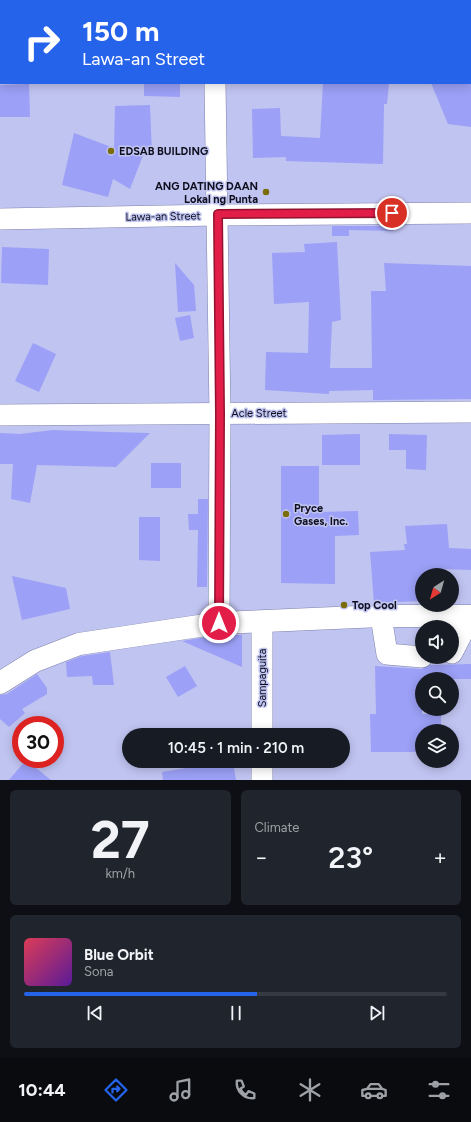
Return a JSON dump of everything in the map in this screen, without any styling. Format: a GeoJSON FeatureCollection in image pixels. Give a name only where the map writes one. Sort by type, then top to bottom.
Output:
{"type":"FeatureCollection","features":[{"type":"Feature","properties":{"kind":"main road"},"geometry":{"type":"LineString","coordinates":[[0,683],[36,661],[79,644],[219,623],[381,616],[471,616]]}},
{"type":"Feature","properties":{"kind":"street"},"geometry":{"type":"LineString","coordinates":[[215,84],[220,414],[219,623]]}},
{"type":"Feature","properties":{"kind":"street","name":"Lawa-an Street"},"geometry":{"type":"LineString","coordinates":[[0,219],[218,214],[471,213]]}},
{"type":"Feature","properties":{"kind":"street","name":"Acle Street"},"geometry":{"type":"LineString","coordinates":[[0,415],[471,412]]}},
{"type":"Feature","properties":{"kind":"street"},"geometry":{"type":"LineString","coordinates":[[381,616],[387,654],[415,656]]}},
{"type":"Feature","properties":{"kind":"street"},"geometry":{"type":"LineString","coordinates":[[459,639],[471,616]]}},
{"type":"Feature","properties":{"kind":"street","name":"Sampaguita"},"geometry":{"type":"LineString","coordinates":[[262,622],[262,728]]}},
{"type":"Feature","properties":{"kind":"street"},"geometry":{"type":"LineString","coordinates":[[262,768],[262,780]]}},
{"type":"Feature","properties":{"kind":"building"},"geometry":{"type":"Polygon","coordinates":[[[29,84],[30,117],[0,117],[0,85],[29,84]]]}},
{"type":"Feature","properties":{"kind":"building"},"geometry":{"type":"Polygon","coordinates":[[[144,84],[180,84],[180,97],[144,96],[144,84]]]}},
{"type":"Feature","properties":{"kind":"building"},"geometry":{"type":"Polygon","coordinates":[[[323,84],[389,84],[387,104],[384,104],[383,164],[286,161],[286,157],[253,158],[252,109],[280,108],[281,136],[320,138],[323,84]]]}},
{"type":"Feature","properties":{"kind":"building"},"geometry":{"type":"Polygon","coordinates":[[[431,84],[471,84],[471,127],[448,124],[431,84]]]}},
{"type":"Feature","properties":{"kind":"building","name":"EDSAB BUILDING"},"geometry":{"type":"Polygon","coordinates":[[[150,105],[152,154],[144,153],[130,189],[113,179],[108,197],[62,185],[74,133],[114,148],[115,106],[150,105]]]}},
{"type":"Feature","properties":{"kind":"building"},"geometry":{"type":"Polygon","coordinates":[[[332,226],[393,226],[393,231],[349,230],[349,236],[332,236],[332,226]]]}},
{"type":"Feature","properties":{"kind":"building"},"geometry":{"type":"Polygon","coordinates":[[[337,242],[341,320],[332,322],[330,368],[372,368],[371,291],[386,291],[384,263],[471,266],[471,399],[373,400],[373,390],[329,391],[329,394],[265,390],[266,352],[308,353],[309,302],[274,304],[272,253],[305,252],[304,244],[337,242]]]}},
{"type":"Feature","properties":{"kind":"building"},"geometry":{"type":"Polygon","coordinates":[[[2,247],[49,249],[48,285],[1,283],[2,247]]]}},
{"type":"Feature","properties":{"kind":"building"},"geometry":{"type":"Polygon","coordinates":[[[175,263],[194,285],[196,311],[178,312],[175,263]]]}},
{"type":"Feature","properties":{"kind":"building"},"geometry":{"type":"Polygon","coordinates":[[[190,315],[194,338],[180,341],[175,318],[190,315]]]}},
{"type":"Feature","properties":{"kind":"building"},"geometry":{"type":"Polygon","coordinates":[[[33,343],[56,354],[39,392],[15,381],[33,343]]]}},
{"type":"Feature","properties":{"kind":"building"},"geometry":{"type":"Polygon","coordinates":[[[53,430],[150,433],[116,467],[37,465],[30,503],[11,499],[13,464],[0,464],[0,433],[20,434],[53,430]]]}},
{"type":"Feature","properties":{"kind":"building"},"geometry":{"type":"Polygon","coordinates":[[[360,434],[360,465],[322,465],[322,435],[360,434]]]}},
{"type":"Feature","properties":{"kind":"building"},"geometry":{"type":"Polygon","coordinates":[[[389,434],[427,435],[426,470],[406,469],[406,450],[389,450],[389,434]]]}},
{"type":"Feature","properties":{"kind":"building"},"geometry":{"type":"Polygon","coordinates":[[[151,463],[181,463],[181,488],[151,488],[151,463]]]}},
{"type":"Feature","properties":{"kind":"building"},"geometry":{"type":"Polygon","coordinates":[[[281,466],[319,466],[319,512],[358,511],[359,535],[335,536],[335,584],[281,583],[281,466]]]}},
{"type":"Feature","properties":{"kind":"building"},"geometry":{"type":"Polygon","coordinates":[[[198,499],[208,499],[207,587],[197,587],[198,530],[189,530],[188,514],[198,514],[198,499]]]}},
{"type":"Feature","properties":{"kind":"building"},"geometry":{"type":"Polygon","coordinates":[[[139,517],[160,517],[160,561],[139,560],[139,517]]]}},
{"type":"Feature","properties":{"kind":"building"},"geometry":{"type":"Polygon","coordinates":[[[447,524],[449,548],[471,549],[471,570],[459,570],[459,568],[415,568],[415,601],[374,603],[370,552],[405,550],[404,544],[407,544],[405,526],[447,524]]]}},
{"type":"Feature","properties":{"kind":"building"},"geometry":{"type":"Polygon","coordinates":[[[12,576],[66,588],[70,609],[22,620],[12,576]]]}},
{"type":"Feature","properties":{"kind":"building"},"geometry":{"type":"Polygon","coordinates":[[[220,635],[242,635],[242,667],[182,641],[220,635]]]}},
{"type":"Feature","properties":{"kind":"building"},"geometry":{"type":"Polygon","coordinates":[[[110,652],[114,685],[93,685],[92,676],[67,677],[66,662],[82,656],[110,652]]]}},
{"type":"Feature","properties":{"kind":"building"},"geometry":{"type":"Polygon","coordinates":[[[471,664],[471,679],[459,679],[459,672],[415,672],[415,716],[441,716],[441,724],[415,724],[415,752],[371,752],[370,714],[376,714],[375,666],[421,669],[430,665],[471,664]]]}},
{"type":"Feature","properties":{"kind":"building"},"geometry":{"type":"Polygon","coordinates":[[[185,666],[197,686],[178,697],[166,677],[185,666]]]}},
{"type":"Feature","properties":{"kind":"building"},"geometry":{"type":"Polygon","coordinates":[[[37,674],[47,688],[47,694],[22,709],[25,713],[22,716],[12,716],[12,724],[9,727],[0,719],[0,695],[7,694],[37,674]]]}},
{"type":"Feature","properties":{"kind":"building"},"geometry":{"type":"Polygon","coordinates":[[[19,768],[36,768],[51,780],[9,780],[19,768]]]}},
{"type":"Feature","properties":{"kind":"building"},"geometry":{"type":"Polygon","coordinates":[[[186,768],[234,768],[236,780],[163,780],[162,772],[186,768]]]}},
{"type":"Feature","properties":{"kind":"place","name":"EDSAB BUILDING"},"geometry":{"type":"Point","coordinates":[111,151]}},
{"type":"Feature","properties":{"kind":"place","name":"ANG DATING DAAN Lokal ng Punta"},"geometry":{"type":"Point","coordinates":[266,192]}},
{"type":"Feature","properties":{"kind":"place","name":"Pryce Gases, Inc."},"geometry":{"type":"Point","coordinates":[286,514]}},
{"type":"Feature","properties":{"kind":"place","name":"Top Cool"},"geometry":{"type":"Point","coordinates":[344,605]}},
{"type":"Feature","properties":{"kind":"route"},"geometry":{"type":"LineString","coordinates":[[219,623],[220,414],[218,214],[392,213]]}}]}
